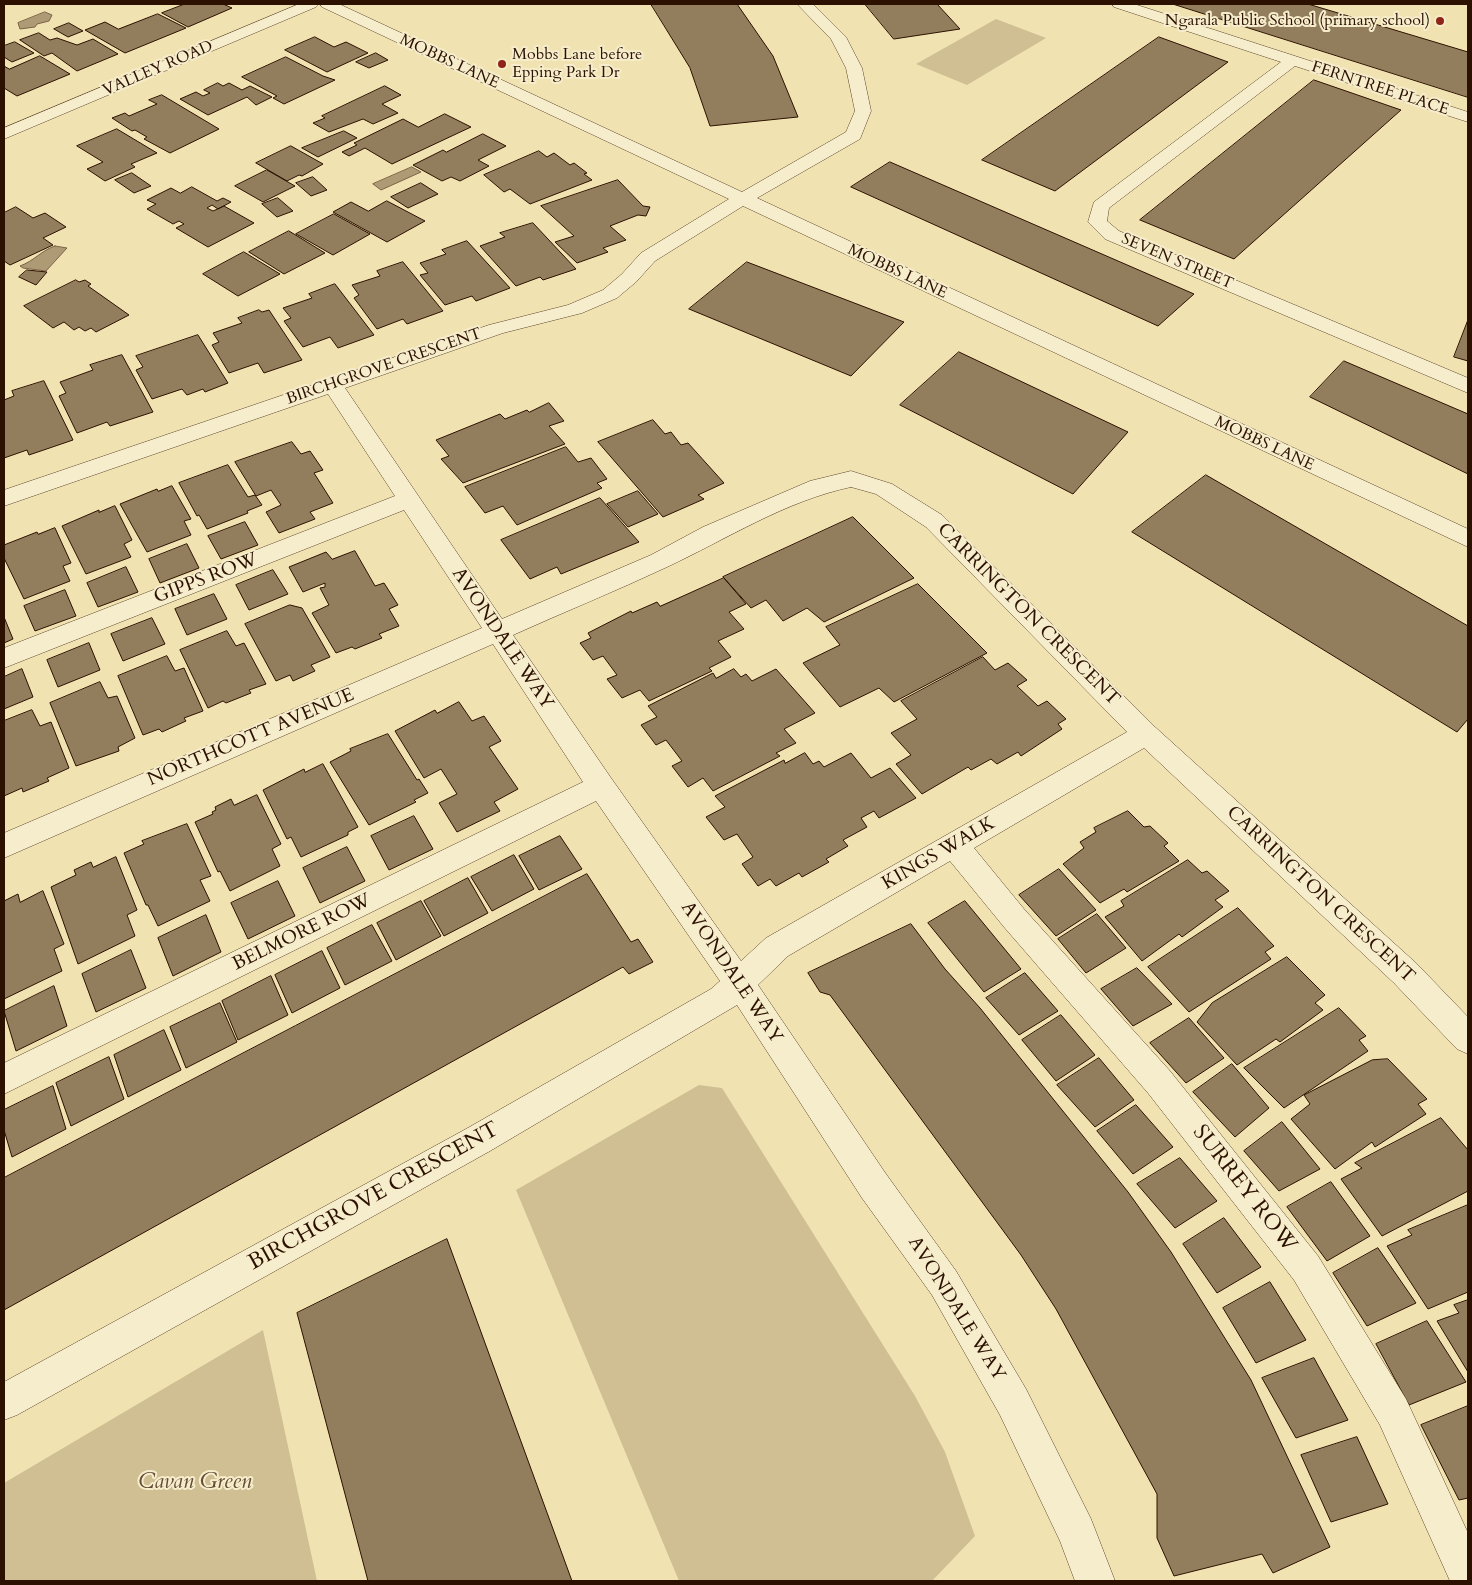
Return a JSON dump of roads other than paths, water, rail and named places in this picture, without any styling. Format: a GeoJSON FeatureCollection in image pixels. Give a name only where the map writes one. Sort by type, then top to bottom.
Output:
{"type":"FeatureCollection","features":[{"type":"Feature","properties":{"kind":"street","name":"VALLEY ROAD"},"geometry":{"type":"LineString","coordinates":[[4,134],[311,4]]}},
{"type":"Feature","properties":{"kind":"street","name":"MOBBS LANE"},"geometry":{"type":"LineString","coordinates":[[327,4],[1468,539]]}},
{"type":"Feature","properties":{"kind":"street","name":"BIRCHGROVE CRESCENT"},"geometry":{"type":"LineString","coordinates":[[4,498],[332,384],[496,329],[575,309],[610,294],[629,278],[648,257],[687,231],[854,135],[863,111],[854,68],[838,37],[805,4]]}},
{"type":"Feature","properties":{"kind":"street","name":"FERNTREE PLACE"},"geometry":{"type":"LineString","coordinates":[[1119,4],[1468,118]]}},
{"type":"Feature","properties":{"kind":"street","name":"SEVEN STREET"},"geometry":{"type":"LineString","coordinates":[[1292,61],[1100,206],[1098,222],[1112,235],[1468,386]]}},
{"type":"Feature","properties":{"kind":"street","name":"AVONDALE WAY"},"geometry":{"type":"LineString","coordinates":[[332,384],[601,786],[740,984],[874,1186],[944,1283],[1014,1402],[1076,1533],[1095,1581]]}},
{"type":"Feature","properties":{"kind":"street","name":"CARRINGTON CRESCENT"},"geometry":{"type":"LineString","coordinates":[[498,631],[659,561],[711,533],[818,486],[851,479],[884,489],[934,520],[1146,734],[1405,974],[1468,1039]]}},
{"type":"Feature","properties":{"kind":"street","name":"GIPPS ROW"},"geometry":{"type":"LineString","coordinates":[[4,658],[408,500]]}},
{"type":"Feature","properties":{"kind":"street","name":"NORTHCOTT AVENUE"},"geometry":{"type":"LineString","coordinates":[[4,846],[498,631]]}},
{"type":"Feature","properties":{"kind":"street","name":"KINGS WALK"},"geometry":{"type":"LineString","coordinates":[[740,984],[777,947],[1146,734]]}},
{"type":"Feature","properties":{"kind":"street","name":"BELMORE ROW"},"geometry":{"type":"LineString","coordinates":[[4,1080],[601,786]]}},
{"type":"Feature","properties":{"kind":"street","name":"SURREY ROW"},"geometry":{"type":"LineString","coordinates":[[954,846],[1021,926],[1159,1082],[1306,1268],[1393,1412],[1468,1576]]}},
{"type":"Feature","properties":{"kind":"street","name":"BIRCHGROVE CRESCENT"},"geometry":{"type":"LineString","coordinates":[[4,1402],[478,1140],[722,1000],[740,984]]}},
{"type":"Feature","properties":{"kind":"place","name":"Ngarala Public School (primary school)"},"geometry":{"type":"Point","coordinates":[1440,21]}},
{"type":"Feature","properties":{"kind":"place","name":"Mobbs Lane before Epping Park Dr"},"geometry":{"type":"Point","coordinates":[502,64]}},
{"type":"Feature","properties":{"kind":"park label","name":"Cavan Green"},"geometry":{"type":"Point","coordinates":[195,1483]}}]}
